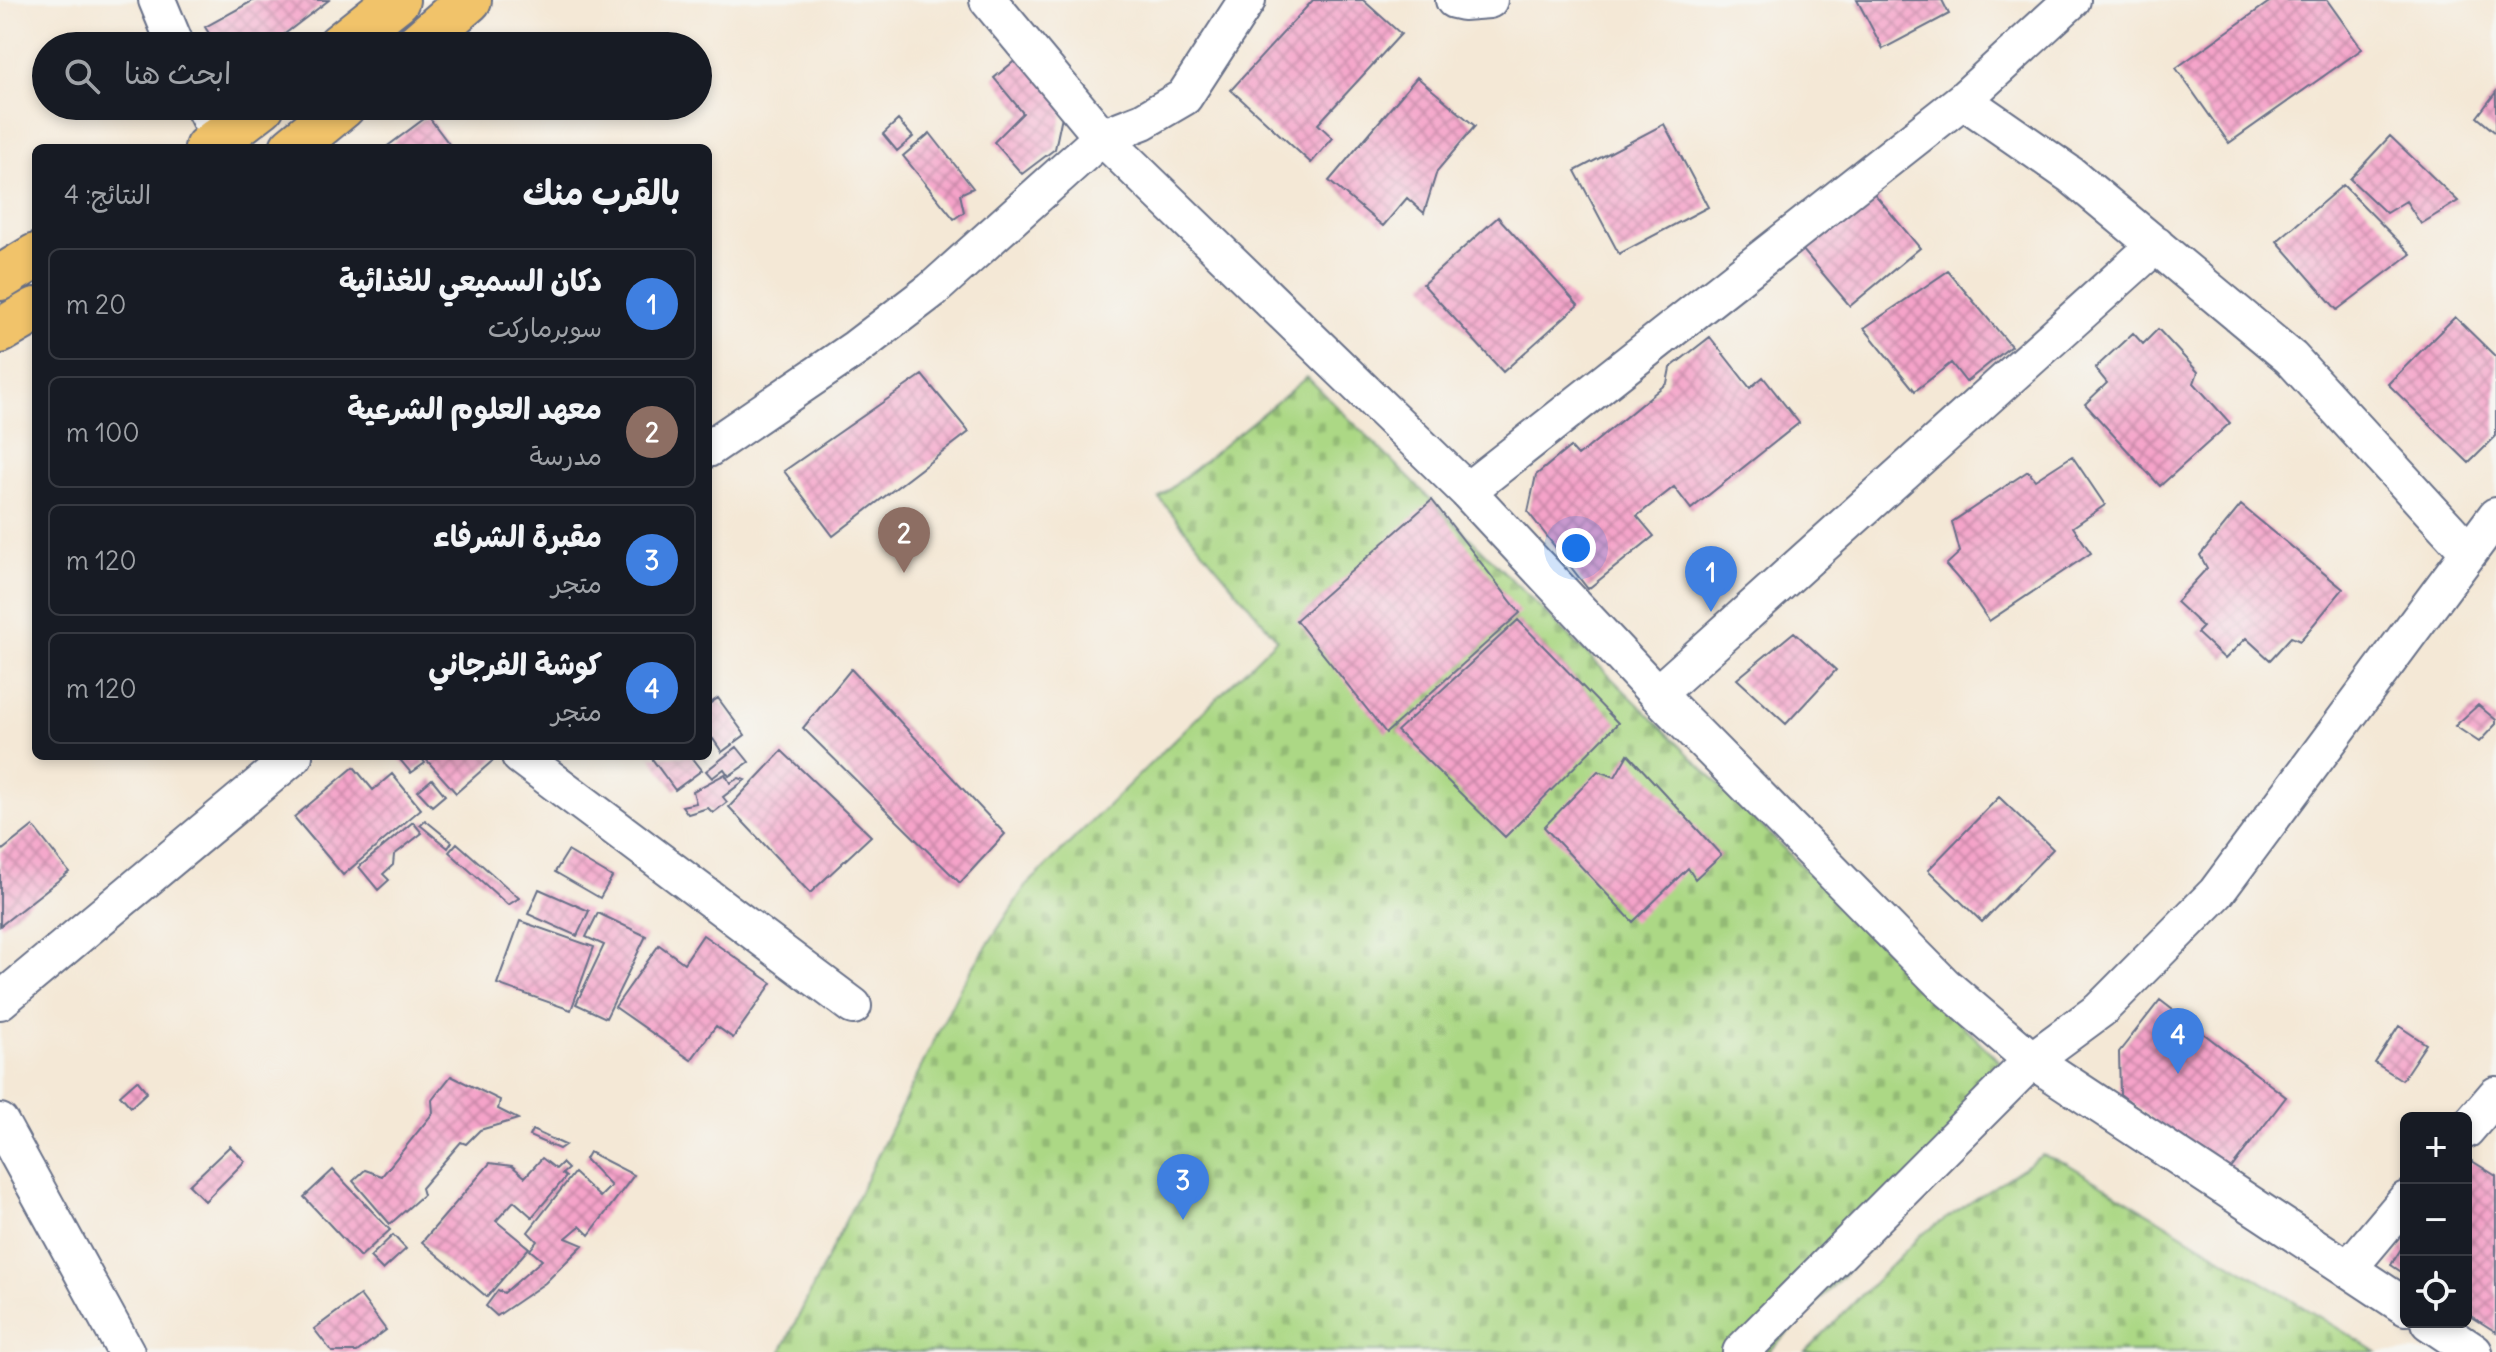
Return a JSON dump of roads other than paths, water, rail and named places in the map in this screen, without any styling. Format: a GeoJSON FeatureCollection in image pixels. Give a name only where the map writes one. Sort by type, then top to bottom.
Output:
{"type":"FeatureCollection","features":[{"type":"Feature","properties":{"kind":"main road"},"geometry":{"type":"LineString","coordinates":[[357,32],[397,0]]}},
{"type":"Feature","properties":{"kind":"main road"},"geometry":{"type":"LineString","coordinates":[[432,32],[469,0]]}},
{"type":"Feature","properties":{"kind":"main road"},"geometry":{"type":"LineString","coordinates":[[213,136],[239,120]]}},
{"type":"Feature","properties":{"kind":"main road"},"geometry":{"type":"LineString","coordinates":[[297,144],[326,120]]}},
{"type":"Feature","properties":{"kind":"main road"},"geometry":{"type":"LineString","coordinates":[[0,278],[32,258]]}},
{"type":"Feature","properties":{"kind":"main road"},"geometry":{"type":"LineString","coordinates":[[0,331],[32,312]]}},
{"type":"Feature","properties":{"kind":"street"},"geometry":{"type":"LineString","coordinates":[[157,0],[170,32]]}},
{"type":"Feature","properties":{"kind":"street"},"geometry":{"type":"LineString","coordinates":[[988,0],[1102,137],[1467,491],[1657,694],[1944,985],[2032,1060],[2400,1303]]}},
{"type":"Feature","properties":{"kind":"street"},"geometry":{"type":"LineString","coordinates":[[712,446],[856,348],[932,290],[1102,137],[1143,121],[1184,97],[1247,0]]}},
{"type":"Feature","properties":{"kind":"street"},"geometry":{"type":"LineString","coordinates":[[1454,0],[1489,0]]}},
{"type":"Feature","properties":{"kind":"street"},"geometry":{"type":"LineString","coordinates":[[1467,491],[1963,100],[2072,0]]}},
{"type":"Feature","properties":{"kind":"street"},"geometry":{"type":"LineString","coordinates":[[1963,100],[2071,175],[2291,358],[2468,551]]}},
{"type":"Feature","properties":{"kind":"street"},"geometry":{"type":"LineString","coordinates":[[1657,694],[2156,245]]}},
{"type":"Feature","properties":{"kind":"street"},"geometry":{"type":"LineString","coordinates":[[1741,1352],[2032,1060],[2100,1010],[2216,893],[2496,516]]}},
{"type":"Feature","properties":{"kind":"street"},"geometry":{"type":"LineString","coordinates":[[0,1001],[289,760]]}},
{"type":"Feature","properties":{"kind":"street"},"geometry":{"type":"LineString","coordinates":[[525,760],[853,1006]]}},
{"type":"Feature","properties":{"kind":"street"},"geometry":{"type":"LineString","coordinates":[[2472,1123],[2496,1095]]}},
{"type":"Feature","properties":{"kind":"street"},"geometry":{"type":"LineString","coordinates":[[0,1122],[126,1352]]}},
{"type":"Feature","properties":{"kind":"street"},"geometry":{"type":"LineString","coordinates":[[2348,1269],[2400,1207]]}},
{"type":"Feature","properties":{"kind":"street"},"geometry":{"type":"LineString","coordinates":[[2438,1328],[2474,1352]]}},
{"type":"Feature","properties":{"kind":"place","name":"معهد العلوم الشرعية"},"geometry":{"type":"Point","coordinates":[904,573]}},
{"type":"Feature","properties":{"kind":"place","name":"دكان السميعي للغذائية"},"geometry":{"type":"Point","coordinates":[1711,612]}},
{"type":"Feature","properties":{"kind":"place","name":"كوشة الفرجاني"},"geometry":{"type":"Point","coordinates":[2178,1074]}},
{"type":"Feature","properties":{"kind":"place","name":"مقبرة الشرفاء"},"geometry":{"type":"Point","coordinates":[1183,1220]}}]}
